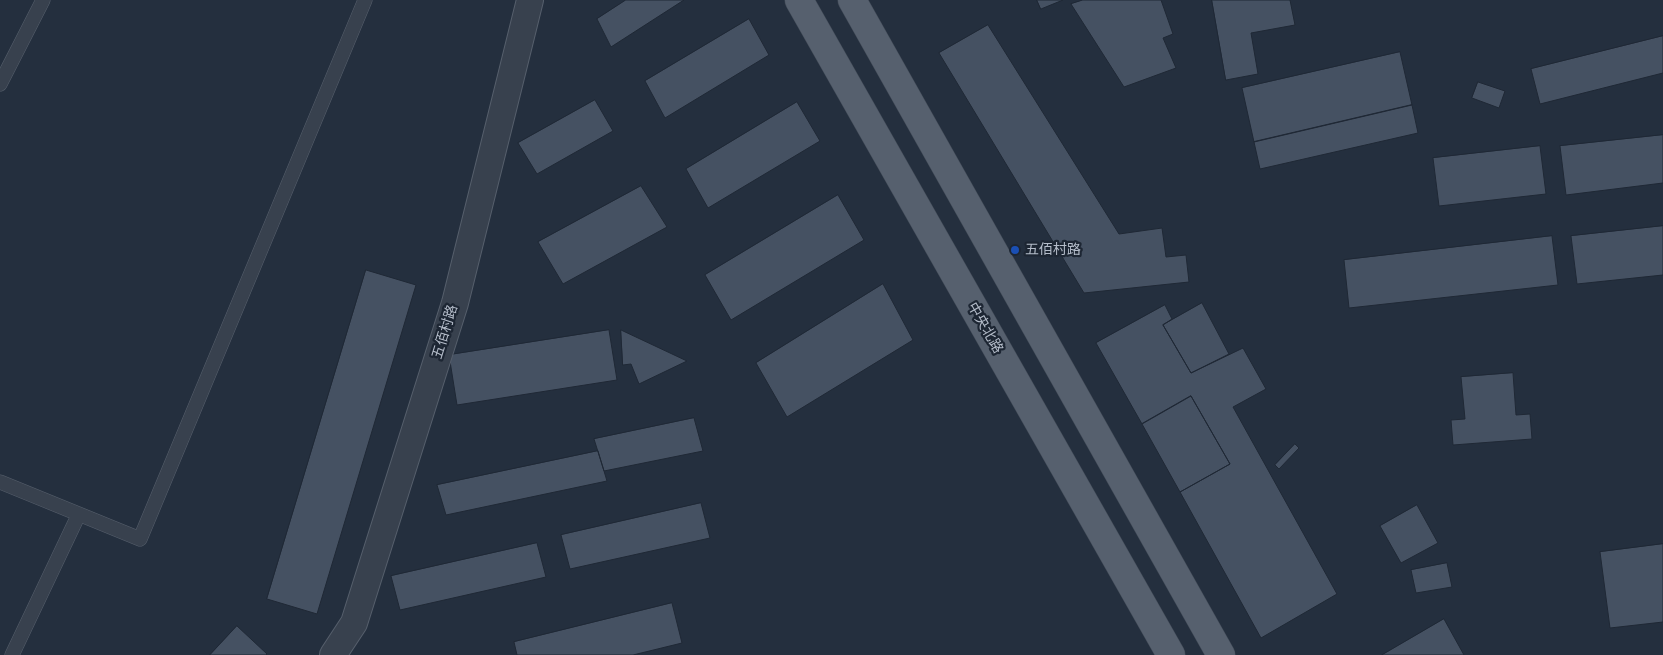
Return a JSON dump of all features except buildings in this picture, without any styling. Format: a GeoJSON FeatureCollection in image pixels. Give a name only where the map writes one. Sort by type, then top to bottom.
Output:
{"type":"FeatureCollection","features":[{"type":"Feature","properties":{"kind":"main road","name":"中央北路"},"geometry":{"type":"LineString","coordinates":[[799,0],[1171,655]]}},
{"type":"Feature","properties":{"kind":"main road"},"geometry":{"type":"LineString","coordinates":[[852,0],[1221,655]]}},
{"type":"Feature","properties":{"kind":"street","name":"五佰村路"},"geometry":{"type":"LineString","coordinates":[[334,655],[354,623],[455,303],[530,0]]}},
{"type":"Feature","properties":{"kind":"lane"},"geometry":{"type":"LineString","coordinates":[[0,84],[43,0]]}},
{"type":"Feature","properties":{"kind":"lane"},"geometry":{"type":"LineString","coordinates":[[0,482],[140,539],[365,0]]}},
{"type":"Feature","properties":{"kind":"lane"},"geometry":{"type":"LineString","coordinates":[[12,655],[80,514]]}},
{"type":"Feature","properties":{"kind":"place","name":"五佰村路"},"geometry":{"type":"Point","coordinates":[1015,250]}}]}
